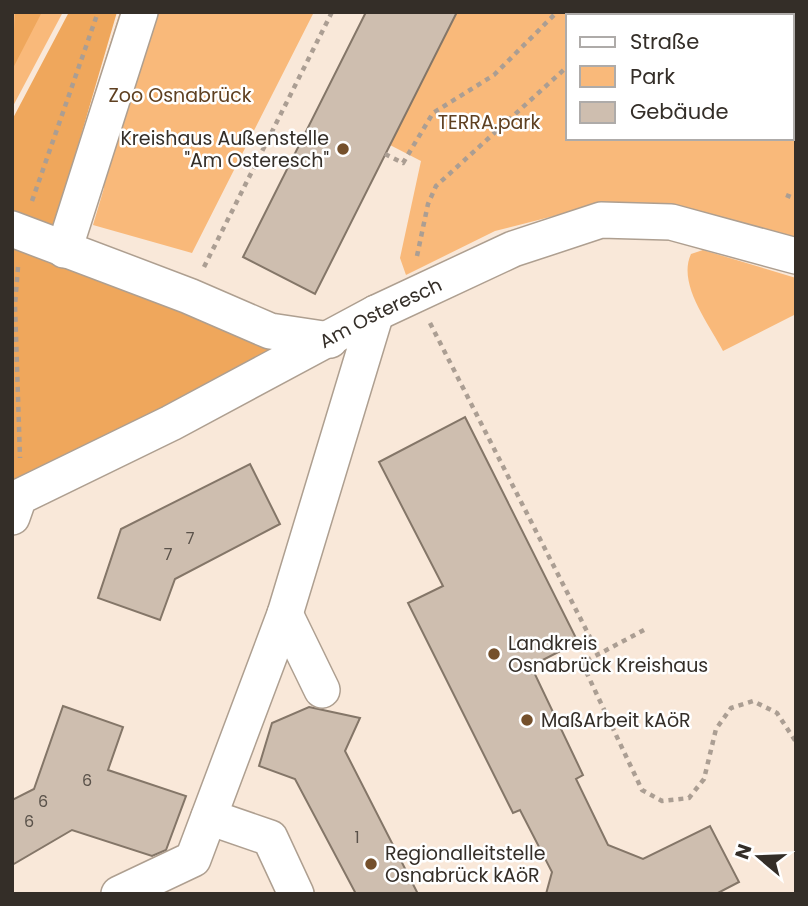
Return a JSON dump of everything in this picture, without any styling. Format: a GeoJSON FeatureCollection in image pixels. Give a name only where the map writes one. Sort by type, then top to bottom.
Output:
{"type":"FeatureCollection","features":[{"type":"Feature","properties":{"kind":"lane"},"geometry":{"type":"LineString","coordinates":[[64,250],[140,12]]}},
{"type":"Feature","properties":{"kind":"lane","name":"Am Osteresch"},"geometry":{"type":"LineString","coordinates":[[16,507],[376,313],[513,249],[601,220],[671,222],[780,252]]}},
{"type":"Feature","properties":{"kind":"lane"},"geometry":{"type":"LineString","coordinates":[[12,229],[189,296],[270,331],[330,340]]}},
{"type":"Feature","properties":{"kind":"lane"},"geometry":{"type":"LineString","coordinates":[[119,894],[193,859],[285,614],[376,313]]}},
{"type":"Feature","properties":{"kind":"lane"},"geometry":{"type":"LineString","coordinates":[[285,614],[322,690]]}},
{"type":"Feature","properties":{"kind":"lane"},"geometry":{"type":"LineString","coordinates":[[209,817],[270,838],[296,894]]}},
{"type":"Feature","properties":{"kind":"path"},"geometry":{"type":"LineString","coordinates":[[189,296],[332,12]]}},
{"type":"Feature","properties":{"kind":"path"},"geometry":{"type":"LineString","coordinates":[[385,154],[403,163],[433,113],[494,75],[556,12]]}},
{"type":"Feature","properties":{"kind":"path"},"geometry":{"type":"LineString","coordinates":[[416,258],[428,204],[436,186],[566,68]]}},
{"type":"Feature","properties":{"kind":"path"},"geometry":{"type":"LineString","coordinates":[[786,195],[796,199]]}},
{"type":"Feature","properties":{"kind":"path"},"geometry":{"type":"LineString","coordinates":[[416,296],[598,653]]}},
{"type":"Feature","properties":{"kind":"path"},"geometry":{"type":"LineString","coordinates":[[645,630],[582,663],[642,790],[662,801],[689,798],[704,779],[716,729],[731,708],[753,701],[777,713],[796,742]]}},
{"type":"Feature","properties":{"kind":"green space"},"geometry":{"type":"Polygon","coordinates":[[[12,12],[63,12],[12,108],[12,12]]]}},
{"type":"Feature","properties":{"kind":"green space","name":"Zoo Osnabrück"},"geometry":{"type":"Polygon","coordinates":[[[120,12],[314,12],[192,253],[93,225],[104,188],[68,177],[120,12]]]}},
{"type":"Feature","properties":{"kind":"green space","name":"TERRA.park"},"geometry":{"type":"Polygon","coordinates":[[[457,12],[796,12],[796,241],[597,205],[495,231],[406,275],[400,258],[421,161],[390,145],[457,12]]]}},
{"type":"Feature","properties":{"kind":"green space"},"geometry":{"type":"Polygon","coordinates":[[[703,250],[796,278],[796,314],[723,351],[696,304],[688,278],[691,254],[703,250]]]}},
{"type":"Feature","properties":{"kind":"shaded area"},"geometry":{"type":"Polygon","coordinates":[[[15,12],[42,12],[12,70],[15,12]]]}},
{"type":"Feature","properties":{"kind":"shaded area"},"geometry":{"type":"Polygon","coordinates":[[[69,12],[117,12],[45,259],[286,348],[12,482],[12,120],[69,12]]]}},
{"type":"Feature","properties":{"kind":"building","name":"Kreishaus Außenstelle \"Am Osteresch\""},"geometry":{"type":"Polygon","coordinates":[[[366,12],[457,12],[315,294],[243,257],[366,12]]]}},
{"type":"Feature","properties":{"kind":"building","name":"Landkreis Osnabrück Kreishaus"},"geometry":{"type":"Polygon","coordinates":[[[465,417],[578,642],[531,666],[583,775],[576,779],[608,845],[643,859],[710,826],[739,882],[716,894],[546,894],[552,872],[520,810],[513,813],[408,603],[443,586],[379,462],[465,417]]]}},
{"type":"Feature","properties":{"kind":"building"},"geometry":{"type":"Polygon","coordinates":[[[250,464],[280,524],[175,579],[160,620],[98,598],[121,529],[250,464]]]}},
{"type":"Feature","properties":{"kind":"building"},"geometry":{"type":"Polygon","coordinates":[[[63,706],[123,727],[108,770],[186,796],[166,850],[152,856],[72,830],[12,865],[12,800],[34,789],[63,706]]]}},
{"type":"Feature","properties":{"kind":"building"},"geometry":{"type":"Polygon","coordinates":[[[309,707],[360,718],[345,751],[418,894],[356,894],[295,779],[259,766],[272,723],[309,707]]]}},
{"type":"Feature","properties":{"kind":"place","name":"Kreishaus Außenstelle \"Am Osteresch\""},"geometry":{"type":"Point","coordinates":[343,149]}},
{"type":"Feature","properties":{"kind":"place","name":"Landkreis Osnabrück Kreishaus"},"geometry":{"type":"Point","coordinates":[494,654]}},
{"type":"Feature","properties":{"kind":"place","name":"MaßArbeit kAöR"},"geometry":{"type":"Point","coordinates":[527,720]}},
{"type":"Feature","properties":{"kind":"place","name":"Regionalleitstelle Osnabrück kAöR"},"geometry":{"type":"Point","coordinates":[371,864]}}]}
